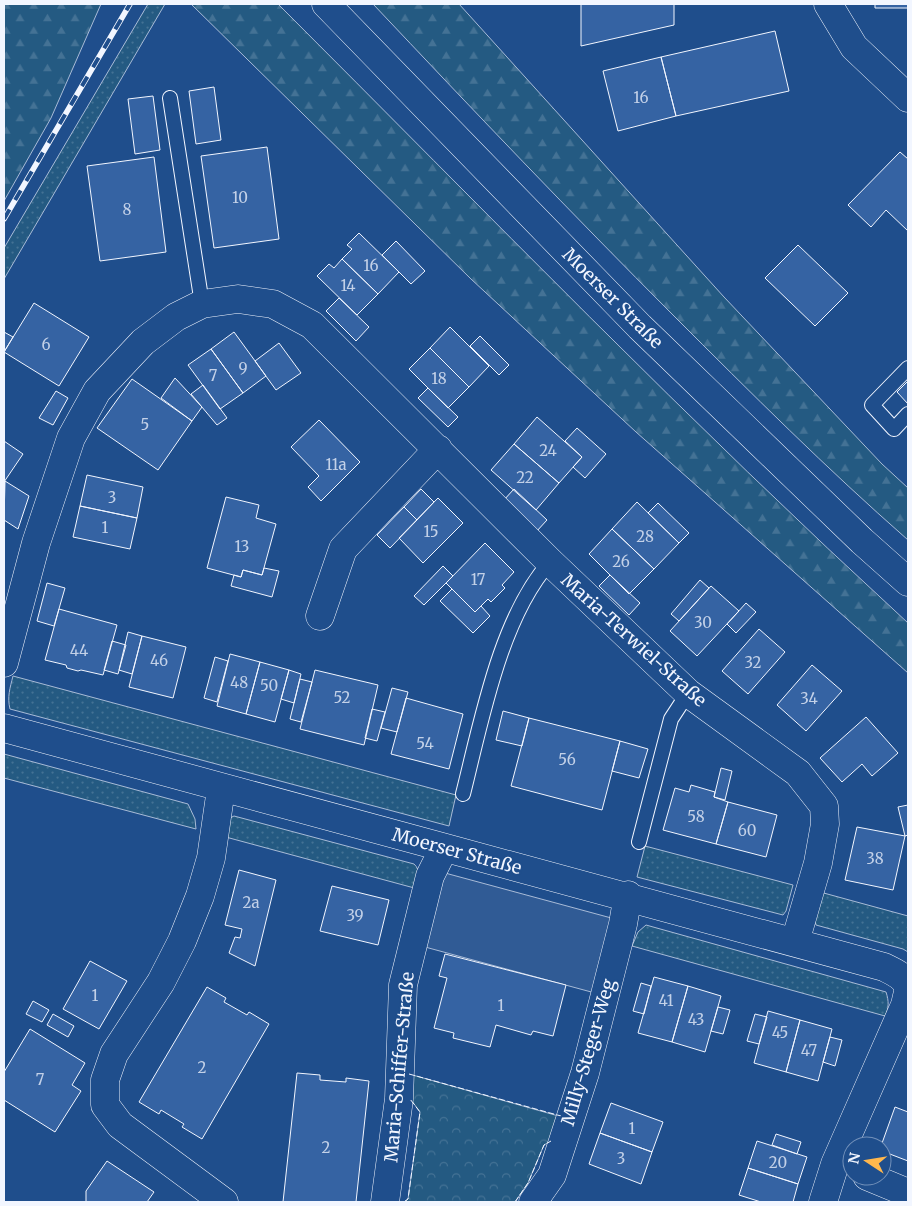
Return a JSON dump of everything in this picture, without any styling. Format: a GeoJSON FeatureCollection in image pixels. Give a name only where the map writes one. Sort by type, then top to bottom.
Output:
{"type":"FeatureCollection","features":[{"type":"Feature","properties":{"kind":"street","name":"Moerser Straße"},"geometry":{"type":"LineString","coordinates":[[326,4],[640,327],[854,534],[908,582]]}},
{"type":"Feature","properties":{"kind":"street"},"geometry":{"type":"LineString","coordinates":[[828,4],[854,47],[908,98]]}},
{"type":"Feature","properties":{"kind":"street","name":"Maria-Terwiel-Straße"},"geometry":{"type":"LineString","coordinates":[[4,663],[36,544],[71,438],[97,391],[143,342],[176,317],[202,304],[238,299],[273,304],[312,325],[550,562],[688,693],[798,773],[824,806],[825,824],[818,863],[795,942]]}},
{"type":"Feature","properties":{"kind":"street"},"geometry":{"type":"LineString","coordinates":[[320,616],[343,549],[438,449]]}},
{"type":"Feature","properties":{"kind":"street","name":"Moerser Straße"},"geometry":{"type":"LineString","coordinates":[[4,728],[884,967],[897,974],[908,987]]}},
{"type":"Feature","properties":{"kind":"street"},"geometry":{"type":"LineString","coordinates":[[221,788],[211,858],[200,896],[182,940],[161,982],[114,1054],[105,1080],[106,1105],[120,1125],[224,1202]]}},
{"type":"Feature","properties":{"kind":"street","name":"Maria-Schiffer-Straße"},"geometry":{"type":"LineString","coordinates":[[385,1202],[399,1099],[403,985],[430,876],[444,848]]}},
{"type":"Feature","properties":{"kind":"street","name":"Milly-Steger-Weg"},"geometry":{"type":"LineString","coordinates":[[533,1202],[552,1175],[585,1073],[623,924],[628,896]]}},
{"type":"Feature","properties":{"kind":"street"},"geometry":{"type":"LineString","coordinates":[[856,1136],[905,1005],[908,987]]}},
{"type":"Feature","properties":{"kind":"street"},"geometry":{"type":"LineString","coordinates":[[823,1202],[842,1170]]}},
{"type":"Feature","properties":{"kind":"street"},"geometry":{"type":"LineString","coordinates":[[891,1186],[908,1193]]}},
{"type":"Feature","properties":{"kind":"lane"},"geometry":{"type":"LineString","coordinates":[[170,98],[202,304]]}},
{"type":"Feature","properties":{"kind":"lane"},"geometry":{"type":"LineString","coordinates":[[908,368],[872,406],[894,429],[908,414]]}},
{"type":"Feature","properties":{"kind":"lane"},"geometry":{"type":"LineString","coordinates":[[463,794],[505,642],[523,603],[541,572],[550,562]]}},
{"type":"Feature","properties":{"kind":"lane"},"geometry":{"type":"LineString","coordinates":[[639,842],[671,719],[688,693]]}},
{"type":"Feature","properties":{"kind":"green space"},"geometry":{"type":"Polygon","coordinates":[[[4,4],[101,4],[51,118],[4,201],[4,4]]]}},
{"type":"Feature","properties":{"kind":"green space"},"geometry":{"type":"Polygon","coordinates":[[[148,4],[165,4],[4,279],[4,248],[148,4]]]}},
{"type":"Feature","properties":{"kind":"green space"},"geometry":{"type":"Polygon","coordinates":[[[191,4],[278,4],[668,395],[908,623],[908,673],[636,432],[471,279],[191,4]]]}},
{"type":"Feature","properties":{"kind":"green space"},"geometry":{"type":"Polygon","coordinates":[[[373,4],[459,4],[724,297],[882,464],[908,488],[908,540],[819,458],[674,316],[522,161],[373,4]]]}},
{"type":"Feature","properties":{"kind":"green space"},"geometry":{"type":"Polygon","coordinates":[[[13,676],[456,795],[449,826],[10,709],[9,696],[13,676]]]}},
{"type":"Feature","properties":{"kind":"green space"},"geometry":{"type":"Polygon","coordinates":[[[4,754],[188,804],[195,819],[196,829],[4,778],[4,754]]]}},
{"type":"Feature","properties":{"kind":"green space"},"geometry":{"type":"Polygon","coordinates":[[[234,816],[414,864],[418,872],[418,889],[222,836],[230,818],[234,816]]]}},
{"type":"Feature","properties":{"kind":"green space"},"geometry":{"type":"Polygon","coordinates":[[[645,846],[793,885],[786,911],[783,915],[637,877],[645,846]]]}},
{"type":"Feature","properties":{"kind":"green space"},"geometry":{"type":"Polygon","coordinates":[[[820,892],[908,916],[908,952],[816,925],[814,916],[820,892]]]}},
{"type":"Feature","properties":{"kind":"green space"},"geometry":{"type":"Polygon","coordinates":[[[646,925],[886,992],[888,1004],[885,1016],[632,946],[638,932],[646,925]]]}},
{"type":"Feature","properties":{"kind":"green space"},"geometry":{"type":"Polygon","coordinates":[[[409,1074],[562,1117],[556,1138],[544,1145],[528,1183],[515,1202],[404,1202],[408,1199],[420,1112],[409,1097],[409,1074]]]}},
{"type":"Feature","properties":{"kind":"shaded area"},"geometry":{"type":"Polygon","coordinates":[[[445,873],[615,919],[595,993],[425,947],[445,873]]]}},
{"type":"Feature","properties":{"kind":"building"},"geometry":{"type":"Polygon","coordinates":[[[581,4],[674,4],[674,25],[581,46],[581,4]]]}},
{"type":"Feature","properties":{"kind":"building"},"geometry":{"type":"Polygon","coordinates":[[[875,4],[908,4],[908,8],[875,8],[875,4]]]}},
{"type":"Feature","properties":{"kind":"building"},"geometry":{"type":"Polygon","coordinates":[[[775,31],[789,91],[676,116],[661,57],[775,31]]]}},
{"type":"Feature","properties":{"kind":"building"},"geometry":{"type":"Polygon","coordinates":[[[661,57],[676,116],[618,131],[603,71],[661,57]]]}},
{"type":"Feature","properties":{"kind":"building"},"geometry":{"type":"Polygon","coordinates":[[[214,87],[221,140],[196,144],[189,91],[214,87]]]}},
{"type":"Feature","properties":{"kind":"building"},"geometry":{"type":"Polygon","coordinates":[[[153,96],[160,150],[135,154],[128,99],[153,96]]]}},
{"type":"Feature","properties":{"kind":"building"},"geometry":{"type":"Polygon","coordinates":[[[267,147],[279,239],[214,248],[201,156],[267,147]]]}},
{"type":"Feature","properties":{"kind":"building"},"geometry":{"type":"Polygon","coordinates":[[[900,152],[908,159],[908,231],[886,210],[871,227],[848,205],[900,152]]]}},
{"type":"Feature","properties":{"kind":"building"},"geometry":{"type":"Polygon","coordinates":[[[154,157],[166,252],[100,261],[87,166],[154,157]]]}},
{"type":"Feature","properties":{"kind":"building"},"geometry":{"type":"Polygon","coordinates":[[[359,233],[399,272],[378,294],[342,259],[352,249],[347,245],[359,233]]]}},
{"type":"Feature","properties":{"kind":"building"},"geometry":{"type":"Polygon","coordinates":[[[396,241],[425,271],[411,284],[382,255],[396,241]]]}},
{"type":"Feature","properties":{"kind":"building"},"geometry":{"type":"Polygon","coordinates":[[[798,245],[848,293],[815,326],[765,278],[798,245]]]}},
{"type":"Feature","properties":{"kind":"building"},"geometry":{"type":"Polygon","coordinates":[[[342,259],[378,294],[357,315],[317,276],[329,264],[334,268],[342,259]]]}},
{"type":"Feature","properties":{"kind":"building"},"geometry":{"type":"Polygon","coordinates":[[[339,298],[369,327],[356,341],[326,311],[339,298]]]}},
{"type":"Feature","properties":{"kind":"building"},"geometry":{"type":"Polygon","coordinates":[[[34,303],[89,337],[59,386],[4,352],[34,303]]]}},
{"type":"Feature","properties":{"kind":"building"},"geometry":{"type":"Polygon","coordinates":[[[450,327],[489,366],[469,387],[430,348],[450,327]]]}},
{"type":"Feature","properties":{"kind":"building"},"geometry":{"type":"Polygon","coordinates":[[[4,332],[13,337],[4,352],[4,332]]]}},
{"type":"Feature","properties":{"kind":"building"},"geometry":{"type":"Polygon","coordinates":[[[234,332],[266,376],[243,393],[211,349],[234,332]]]}},
{"type":"Feature","properties":{"kind":"building"},"geometry":{"type":"Polygon","coordinates":[[[480,336],[509,365],[499,375],[470,346],[480,336]]]}},
{"type":"Feature","properties":{"kind":"building"},"geometry":{"type":"Polygon","coordinates":[[[279,343],[301,373],[276,390],[255,361],[279,343]]]}},
{"type":"Feature","properties":{"kind":"building"},"geometry":{"type":"Polygon","coordinates":[[[430,348],[469,387],[448,408],[409,369],[430,348]]]}},
{"type":"Feature","properties":{"kind":"building"},"geometry":{"type":"Polygon","coordinates":[[[211,349],[243,393],[220,409],[188,365],[211,349]]]}},
{"type":"Feature","properties":{"kind":"building"},"geometry":{"type":"Polygon","coordinates":[[[175,378],[202,407],[192,421],[161,398],[175,378]]]}},
{"type":"Feature","properties":{"kind":"building"},"geometry":{"type":"Polygon","coordinates":[[[132,379],[192,421],[158,470],[97,428],[132,379]]]}},
{"type":"Feature","properties":{"kind":"building"},"geometry":{"type":"Polygon","coordinates":[[[908,381],[908,404],[897,392],[908,381]]]}},
{"type":"Feature","properties":{"kind":"building"},"geometry":{"type":"Polygon","coordinates":[[[203,385],[227,418],[217,425],[191,394],[203,385]]]}},
{"type":"Feature","properties":{"kind":"building"},"geometry":{"type":"Polygon","coordinates":[[[428,388],[458,417],[448,427],[418,398],[428,388]]]}},
{"type":"Feature","properties":{"kind":"building"},"geometry":{"type":"Polygon","coordinates":[[[56,391],[68,398],[53,425],[39,418],[56,391]]]}},
{"type":"Feature","properties":{"kind":"building"},"geometry":{"type":"Polygon","coordinates":[[[537,417],[582,457],[559,483],[514,444],[537,417]]]}},
{"type":"Feature","properties":{"kind":"building"},"geometry":{"type":"Polygon","coordinates":[[[319,420],[360,462],[321,501],[308,487],[319,476],[291,447],[319,420]]]}},
{"type":"Feature","properties":{"kind":"building"},"geometry":{"type":"Polygon","coordinates":[[[577,428],[606,454],[585,478],[573,467],[582,457],[565,441],[577,428]]]}},
{"type":"Feature","properties":{"kind":"building"},"geometry":{"type":"Polygon","coordinates":[[[4,441],[23,454],[4,482],[4,441]]]}},
{"type":"Feature","properties":{"kind":"building"},"geometry":{"type":"Polygon","coordinates":[[[514,444],[559,483],[536,510],[491,470],[514,444]]]}},
{"type":"Feature","properties":{"kind":"building"},"geometry":{"type":"Polygon","coordinates":[[[87,475],[143,487],[137,518],[80,506],[87,475]]]}},
{"type":"Feature","properties":{"kind":"building"},"geometry":{"type":"Polygon","coordinates":[[[5,481],[29,496],[18,529],[4,520],[5,481]]]}},
{"type":"Feature","properties":{"kind":"building"},"geometry":{"type":"Polygon","coordinates":[[[421,489],[434,502],[417,520],[404,507],[421,489]]]}},
{"type":"Feature","properties":{"kind":"building"},"geometry":{"type":"Polygon","coordinates":[[[514,489],[547,520],[536,532],[503,501],[514,489]]]}},
{"type":"Feature","properties":{"kind":"building"},"geometry":{"type":"Polygon","coordinates":[[[226,497],[259,505],[256,518],[276,524],[262,575],[243,570],[241,577],[207,568],[226,497]]]}},
{"type":"Feature","properties":{"kind":"building"},"geometry":{"type":"Polygon","coordinates":[[[438,498],[463,523],[423,563],[399,538],[438,498]]]}},
{"type":"Feature","properties":{"kind":"building"},"geometry":{"type":"Polygon","coordinates":[[[637,502],[679,543],[654,569],[612,529],[637,502]]]}},
{"type":"Feature","properties":{"kind":"building"},"geometry":{"type":"Polygon","coordinates":[[[658,503],[689,533],[679,543],[648,513],[658,503]]]}},
{"type":"Feature","properties":{"kind":"building"},"geometry":{"type":"Polygon","coordinates":[[[80,506],[137,518],[130,549],[73,537],[80,506]]]}},
{"type":"Feature","properties":{"kind":"building"},"geometry":{"type":"Polygon","coordinates":[[[404,507],[417,520],[390,548],[377,535],[404,507]]]}},
{"type":"Feature","properties":{"kind":"building"},"geometry":{"type":"Polygon","coordinates":[[[612,529],[654,569],[629,594],[589,554],[612,529]]]}},
{"type":"Feature","properties":{"kind":"building"},"geometry":{"type":"Polygon","coordinates":[[[485,543],[514,572],[502,585],[505,588],[491,602],[488,599],[475,612],[446,583],[485,543]]]}},
{"type":"Feature","properties":{"kind":"building"},"geometry":{"type":"Polygon","coordinates":[[[443,566],[453,576],[424,605],[414,596],[443,566]]]}},
{"type":"Feature","properties":{"kind":"building"},"geometry":{"type":"Polygon","coordinates":[[[264,568],[279,571],[272,597],[231,586],[234,575],[241,577],[243,570],[262,575],[264,568]]]}},
{"type":"Feature","properties":{"kind":"building"},"geometry":{"type":"Polygon","coordinates":[[[610,575],[640,603],[629,615],[599,586],[610,575]]]}},
{"type":"Feature","properties":{"kind":"building"},"geometry":{"type":"Polygon","coordinates":[[[700,580],[709,588],[679,621],[671,614],[700,580]]]}},
{"type":"Feature","properties":{"kind":"building"},"geometry":{"type":"Polygon","coordinates":[[[47,583],[65,588],[54,626],[37,621],[47,583]]]}},
{"type":"Feature","properties":{"kind":"building"},"geometry":{"type":"Polygon","coordinates":[[[711,586],[739,611],[697,656],[670,631],[711,586]]]}},
{"type":"Feature","properties":{"kind":"building"},"geometry":{"type":"Polygon","coordinates":[[[452,589],[475,612],[481,606],[490,616],[473,633],[440,601],[452,589]]]}},
{"type":"Feature","properties":{"kind":"building"},"geometry":{"type":"Polygon","coordinates":[[[746,603],[756,612],[736,633],[727,624],[746,603]]]}},
{"type":"Feature","properties":{"kind":"building"},"geometry":{"type":"Polygon","coordinates":[[[59,609],[117,625],[103,675],[78,671],[67,668],[66,665],[45,660],[59,609]]]}},
{"type":"Feature","properties":{"kind":"building"},"geometry":{"type":"Polygon","coordinates":[[[759,629],[785,652],[748,694],[722,671],[759,629]]]}},
{"type":"Feature","properties":{"kind":"building"},"geometry":{"type":"Polygon","coordinates":[[[128,632],[142,636],[132,674],[119,670],[128,632]]]}},
{"type":"Feature","properties":{"kind":"building"},"geometry":{"type":"Polygon","coordinates":[[[142,636],[186,647],[173,698],[129,687],[142,636]]]}},
{"type":"Feature","properties":{"kind":"building"},"geometry":{"type":"Polygon","coordinates":[[[112,641],[126,645],[118,674],[104,670],[112,641]]]}},
{"type":"Feature","properties":{"kind":"building"},"geometry":{"type":"Polygon","coordinates":[[[230,654],[260,662],[246,714],[217,706],[230,654]]]}},
{"type":"Feature","properties":{"kind":"building"},"geometry":{"type":"Polygon","coordinates":[[[215,657],[228,661],[217,702],[204,698],[215,657]]]}},
{"type":"Feature","properties":{"kind":"building"},"geometry":{"type":"Polygon","coordinates":[[[260,662],[289,670],[275,722],[246,714],[260,662]]]}},
{"type":"Feature","properties":{"kind":"building"},"geometry":{"type":"Polygon","coordinates":[[[812,665],[842,691],[806,731],[777,705],[812,665]]]}},
{"type":"Feature","properties":{"kind":"building"},"geometry":{"type":"Polygon","coordinates":[[[289,670],[301,674],[294,703],[281,699],[289,670]]]}},
{"type":"Feature","properties":{"kind":"building"},"geometry":{"type":"Polygon","coordinates":[[[315,670],[378,685],[364,745],[300,729],[315,670]]]}},
{"type":"Feature","properties":{"kind":"building"},"geometry":{"type":"Polygon","coordinates":[[[300,679],[312,682],[301,722],[290,719],[300,679]]]}},
{"type":"Feature","properties":{"kind":"building"},"geometry":{"type":"Polygon","coordinates":[[[392,688],[408,692],[397,732],[381,728],[392,688]]]}},
{"type":"Feature","properties":{"kind":"building"},"geometry":{"type":"Polygon","coordinates":[[[406,698],[463,714],[449,769],[391,754],[406,698]]]}},
{"type":"Feature","properties":{"kind":"building"},"geometry":{"type":"Polygon","coordinates":[[[372,709],[385,712],[377,741],[365,738],[372,709]]]}},
{"type":"Feature","properties":{"kind":"building"},"geometry":{"type":"Polygon","coordinates":[[[503,711],[529,718],[522,746],[496,740],[503,711]]]}},
{"type":"Feature","properties":{"kind":"building"},"geometry":{"type":"Polygon","coordinates":[[[866,717],[898,753],[872,776],[862,764],[842,782],[820,758],[866,717]]]}},
{"type":"Feature","properties":{"kind":"building"},"geometry":{"type":"Polygon","coordinates":[[[529,718],[620,741],[602,810],[511,786],[529,718]]]}},
{"type":"Feature","properties":{"kind":"building"},"geometry":{"type":"Polygon","coordinates":[[[620,741],[648,749],[639,778],[612,771],[620,741]]]}},
{"type":"Feature","properties":{"kind":"building"},"geometry":{"type":"Polygon","coordinates":[[[721,768],[732,771],[725,800],[714,797],[721,768]]]}},
{"type":"Feature","properties":{"kind":"building"},"geometry":{"type":"Polygon","coordinates":[[[691,785],[715,792],[714,797],[728,802],[716,844],[663,830],[675,788],[689,792],[691,785]]]}},
{"type":"Feature","properties":{"kind":"building"},"geometry":{"type":"Polygon","coordinates":[[[728,802],[777,815],[766,857],[716,844],[728,802]]]}},
{"type":"Feature","properties":{"kind":"building"},"geometry":{"type":"Polygon","coordinates":[[[908,805],[908,835],[905,836],[898,807],[908,805]]]}},
{"type":"Feature","properties":{"kind":"building"},"geometry":{"type":"Polygon","coordinates":[[[857,827],[905,836],[893,890],[845,880],[857,827]]]}},
{"type":"Feature","properties":{"kind":"building"},"geometry":{"type":"Polygon","coordinates":[[[239,870],[276,880],[255,966],[229,953],[235,937],[240,938],[242,929],[225,925],[239,870]]]}},
{"type":"Feature","properties":{"kind":"building"},"geometry":{"type":"Polygon","coordinates":[[[332,886],[389,900],[378,945],[320,931],[332,886]]]}},
{"type":"Feature","properties":{"kind":"building"},"geometry":{"type":"Polygon","coordinates":[[[445,954],[566,985],[553,1036],[533,1031],[531,1035],[496,1025],[490,1047],[453,1038],[454,1033],[434,1028],[447,978],[439,976],[445,954]]]}},
{"type":"Feature","properties":{"kind":"building"},"geometry":{"type":"Polygon","coordinates":[[[90,961],[127,981],[99,1029],[63,1009],[90,961]]]}},
{"type":"Feature","properties":{"kind":"building"},"geometry":{"type":"Polygon","coordinates":[[[654,977],[688,986],[672,1042],[638,1033],[654,977]]]}},
{"type":"Feature","properties":{"kind":"building"},"geometry":{"type":"Polygon","coordinates":[[[641,983],[651,986],[644,1014],[633,1011],[641,983]]]}},
{"type":"Feature","properties":{"kind":"building"},"geometry":{"type":"Polygon","coordinates":[[[688,986],[721,996],[705,1052],[672,1042],[688,986]]]}},
{"type":"Feature","properties":{"kind":"building"},"geometry":{"type":"Polygon","coordinates":[[[207,987],[226,998],[224,1002],[247,1015],[249,1012],[269,1024],[202,1139],[182,1127],[184,1124],[161,1110],[159,1114],[139,1102],[207,987]]]}},
{"type":"Feature","properties":{"kind":"building"},"geometry":{"type":"Polygon","coordinates":[[[33,1001],[49,1010],[42,1022],[26,1014],[33,1001]]]}},
{"type":"Feature","properties":{"kind":"building"},"geometry":{"type":"Polygon","coordinates":[[[718,1007],[730,1010],[723,1034],[711,1031],[718,1007]]]}},
{"type":"Feature","properties":{"kind":"building"},"geometry":{"type":"Polygon","coordinates":[[[768,1011],[800,1020],[786,1072],[754,1063],[768,1011]]]}},
{"type":"Feature","properties":{"kind":"building"},"geometry":{"type":"Polygon","coordinates":[[[53,1014],[74,1026],[68,1037],[47,1025],[53,1014]]]}},
{"type":"Feature","properties":{"kind":"building"},"geometry":{"type":"Polygon","coordinates":[[[755,1014],[767,1017],[759,1044],[747,1041],[755,1014]]]}},
{"type":"Feature","properties":{"kind":"building"},"geometry":{"type":"Polygon","coordinates":[[[800,1020],[832,1029],[818,1081],[786,1072],[800,1020]]]}},
{"type":"Feature","properties":{"kind":"building"},"geometry":{"type":"Polygon","coordinates":[[[30,1029],[85,1063],[72,1085],[81,1091],[55,1132],[4,1100],[4,1072],[30,1029]]]}},
{"type":"Feature","properties":{"kind":"building"},"geometry":{"type":"Polygon","coordinates":[[[830,1037],[842,1040],[835,1066],[823,1062],[830,1037]]]}},
{"type":"Feature","properties":{"kind":"building"},"geometry":{"type":"Polygon","coordinates":[[[297,1073],[320,1075],[320,1080],[346,1082],[346,1078],[369,1081],[356,1202],[283,1202],[297,1073]]]}},
{"type":"Feature","properties":{"kind":"building"},"geometry":{"type":"Polygon","coordinates":[[[611,1103],[663,1122],[652,1152],[600,1133],[611,1103]]]}},
{"type":"Feature","properties":{"kind":"building"},"geometry":{"type":"Polygon","coordinates":[[[895,1107],[908,1112],[908,1161],[892,1155],[892,1136],[885,1136],[895,1107]]]}},
{"type":"Feature","properties":{"kind":"building"},"geometry":{"type":"Polygon","coordinates":[[[600,1133],[652,1152],[641,1184],[589,1164],[600,1133]]]}},
{"type":"Feature","properties":{"kind":"building"},"geometry":{"type":"Polygon","coordinates":[[[776,1134],[801,1142],[797,1154],[772,1145],[776,1134]]]}},
{"type":"Feature","properties":{"kind":"building"},"geometry":{"type":"Polygon","coordinates":[[[757,1141],[807,1157],[798,1184],[748,1168],[757,1141]]]}},
{"type":"Feature","properties":{"kind":"building"},"geometry":{"type":"Polygon","coordinates":[[[107,1161],[154,1192],[147,1202],[86,1202],[86,1191],[107,1161]]]}},
{"type":"Feature","properties":{"kind":"building"},"geometry":{"type":"Polygon","coordinates":[[[748,1168],[798,1184],[793,1202],[761,1202],[739,1195],[748,1168]]]}},
{"type":"Feature","properties":{"kind":"railway"},"geometry":{"type":"LineString","coordinates":[[4,219],[130,4]]}},
{"type":"Feature","properties":{"kind":"fence"},"geometry":{"type":"LineString","coordinates":[[409,1074],[561,1116]]}},
{"type":"Feature","properties":{"kind":"fence"},"geometry":{"type":"LineString","coordinates":[[404,1202],[408,1199],[420,1112],[410,1099]]}},
{"type":"Feature","properties":{"kind":"fence"},"geometry":{"type":"LineString","coordinates":[[515,1202],[528,1183],[544,1145],[551,1141]]}}]}
